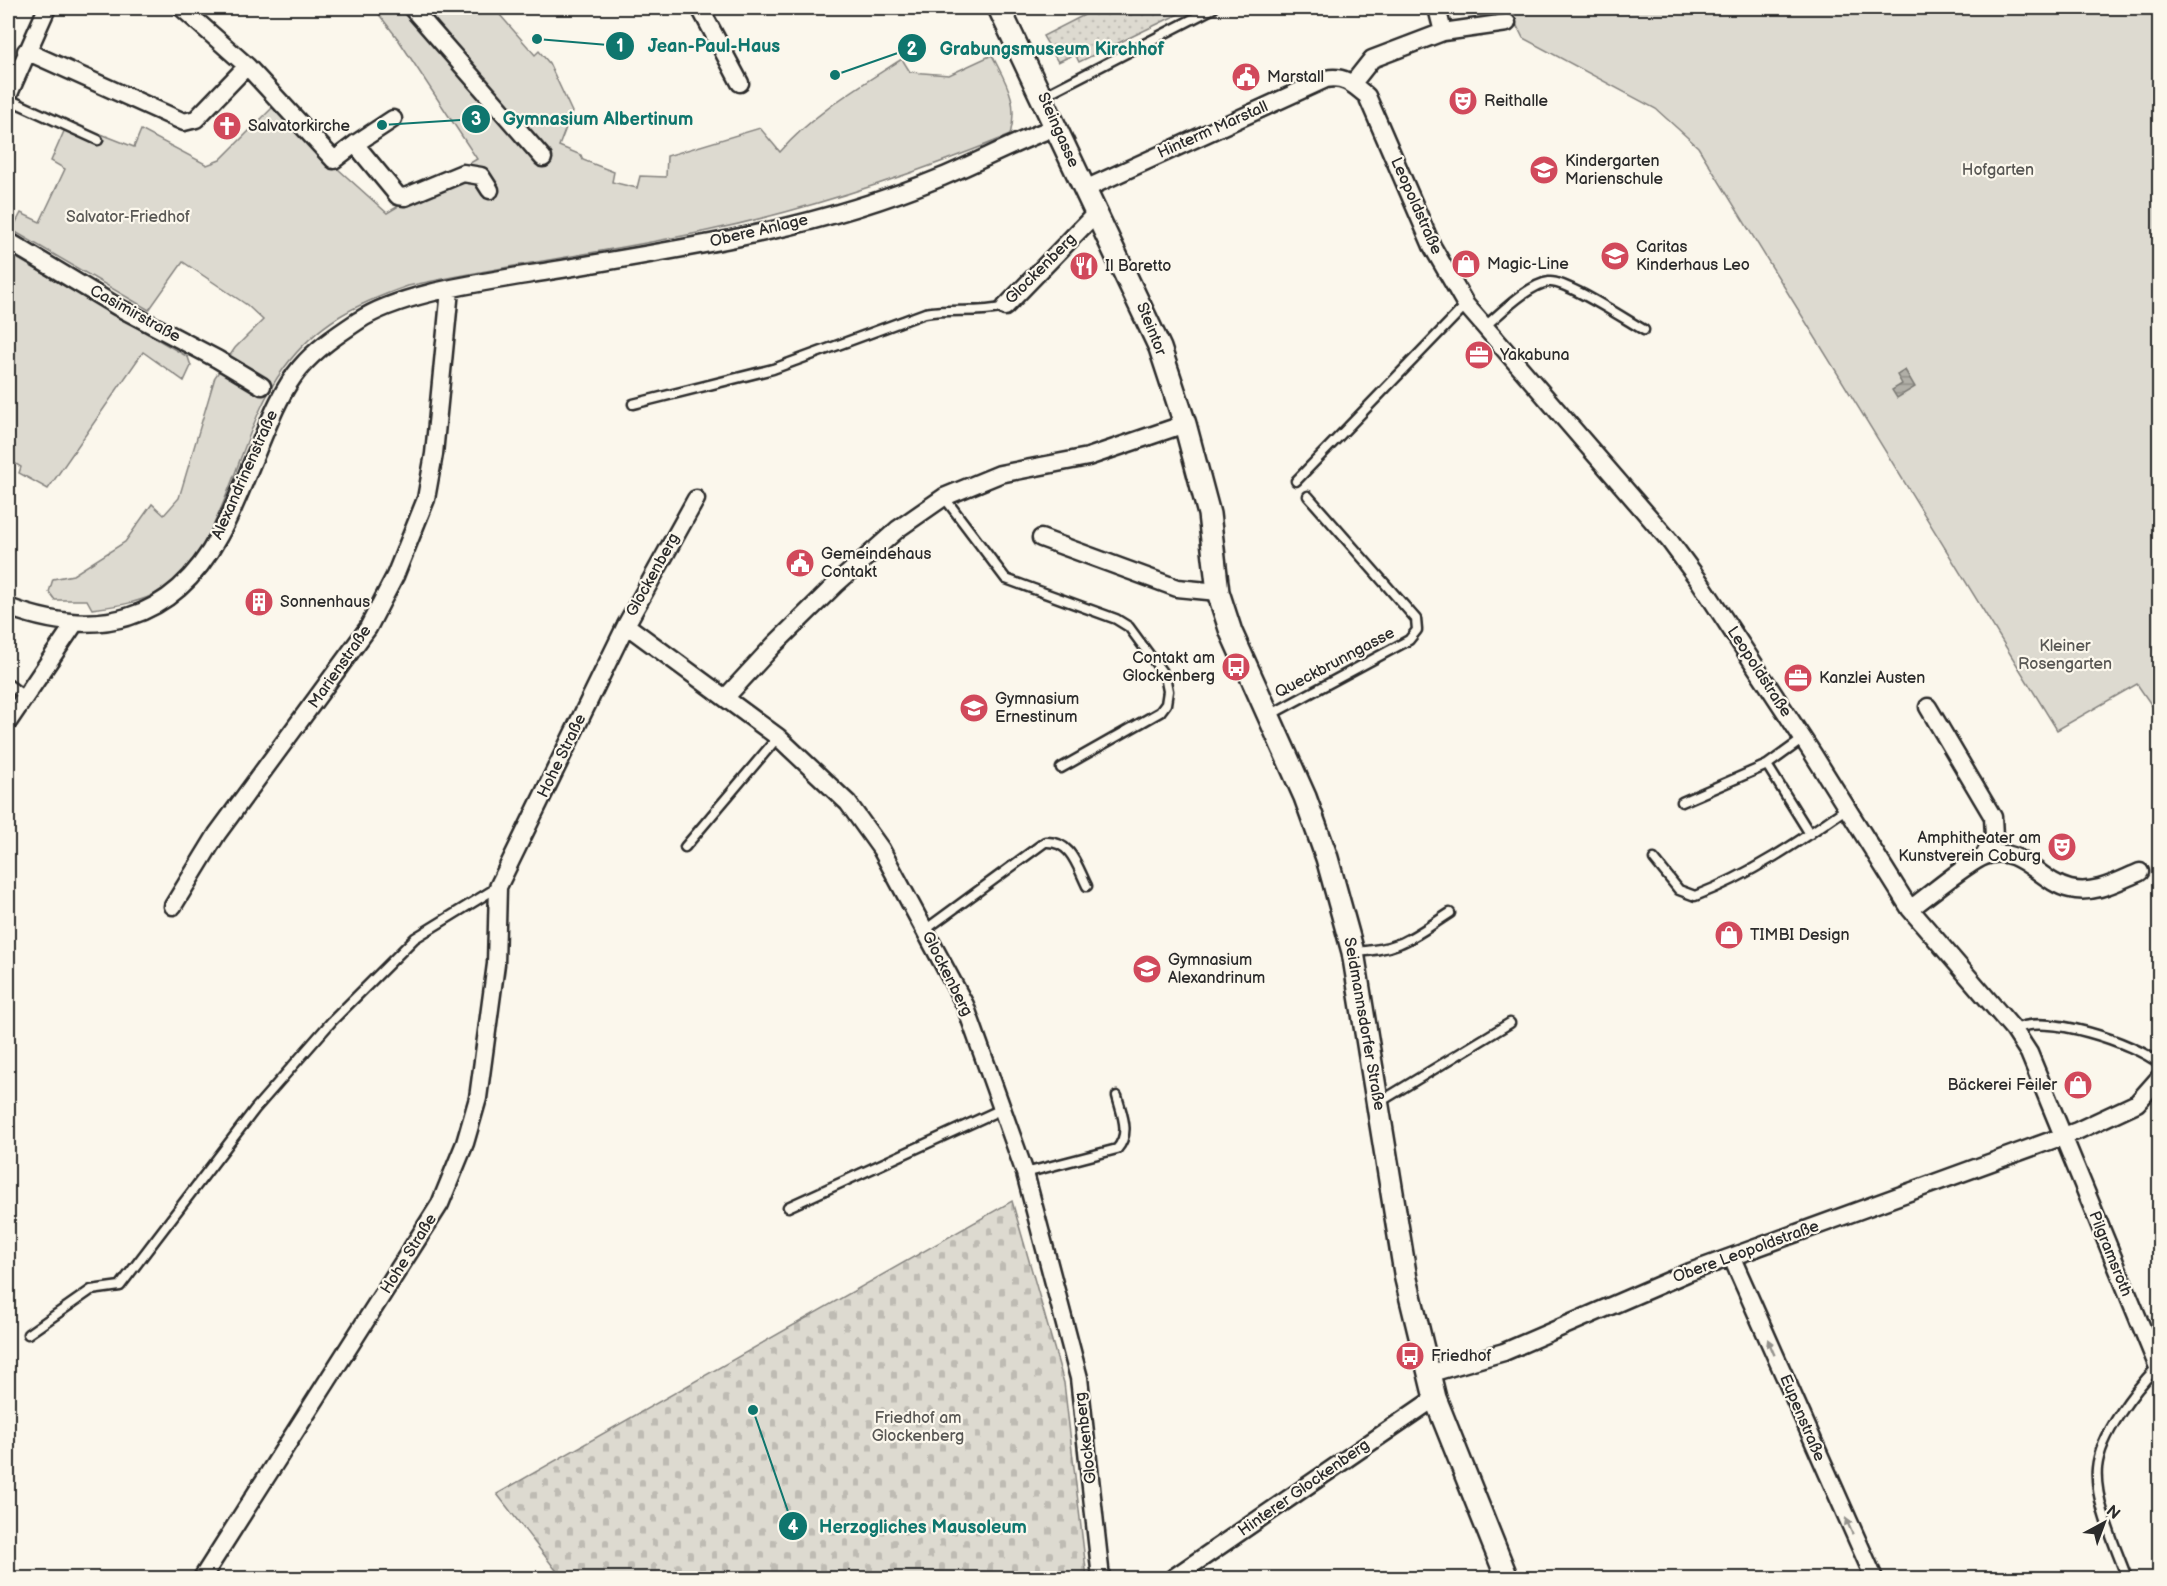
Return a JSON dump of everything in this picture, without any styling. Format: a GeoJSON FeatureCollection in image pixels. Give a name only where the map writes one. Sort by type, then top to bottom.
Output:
{"type":"FeatureCollection","features":[{"type":"Feature","properties":{"kind":"street"},"geometry":{"type":"LineString","coordinates":[[8,98],[26,51],[47,8]]}},
{"type":"Feature","properties":{"kind":"street"},"geometry":{"type":"LineString","coordinates":[[182,8],[246,66],[334,160],[393,119]]}},
{"type":"Feature","properties":{"kind":"street"},"geometry":{"type":"LineString","coordinates":[[412,8],[543,158]]}},
{"type":"Feature","properties":{"kind":"street"},"geometry":{"type":"LineString","coordinates":[[700,8],[740,82]]}},
{"type":"Feature","properties":{"kind":"street","name":"Steingasse"},"geometry":{"type":"LineString","coordinates":[[999,8],[1085,189]]}},
{"type":"Feature","properties":{"kind":"street"},"geometry":{"type":"LineString","coordinates":[[1437,8],[1443,32]]}},
{"type":"Feature","properties":{"kind":"street"},"geometry":{"type":"LineString","coordinates":[[1353,83],[1372,59],[1443,32],[1507,23]]}},
{"type":"Feature","properties":{"kind":"street"},"geometry":{"type":"LineString","coordinates":[[26,51],[184,122],[196,119],[246,66]]}},
{"type":"Feature","properties":{"kind":"street","name":"Hinterm Marstall"},"geometry":{"type":"LineString","coordinates":[[1085,189],[1326,79],[1341,78],[1353,83]]}},
{"type":"Feature","properties":{"kind":"street","name":"Leopoldstraße"},"geometry":{"type":"LineString","coordinates":[[1353,83],[1367,96],[1432,246],[1466,305],[1669,540],[1700,582],[1803,739],[1910,909],[2014,1030]]}},
{"type":"Feature","properties":{"kind":"street","name":"Obere Anlage"},"geometry":{"type":"LineString","coordinates":[[450,290],[765,232],[840,211],[939,178],[1056,127]]}},
{"type":"Feature","properties":{"kind":"street"},"geometry":{"type":"LineString","coordinates":[[355,144],[398,196],[405,197],[463,173],[481,176],[490,190]]}},
{"type":"Feature","properties":{"kind":"street","name":"Steintor"},"geometry":{"type":"LineString","coordinates":[[1085,189],[1160,348],[1199,476]]}},
{"type":"Feature","properties":{"kind":"street","name":"Glockenberg"},"geometry":{"type":"LineString","coordinates":[[1005,307],[1096,213]]}},
{"type":"Feature","properties":{"kind":"street","name":"Casimirstraße"},"geometry":{"type":"LineString","coordinates":[[8,242],[118,307],[217,359],[262,386]]}},
{"type":"Feature","properties":{"kind":"street","name":"Alexandrinenstraße"},"geometry":{"type":"LineString","coordinates":[[8,607],[38,618],[75,623],[96,623],[134,616],[171,597],[193,576],[220,536],[281,397],[299,369],[323,345],[365,316],[397,303],[450,290]]}},
{"type":"Feature","properties":{"kind":"street","name":"Marienstraße"},"geometry":{"type":"LineString","coordinates":[[173,906],[218,834],[368,628],[395,576],[426,499],[434,454],[450,290]]}},
{"type":"Feature","properties":{"kind":"street"},"geometry":{"type":"LineString","coordinates":[[726,697],[774,645],[835,585],[898,528],[944,497],[1000,474],[1088,457],[1185,424]]}},
{"type":"Feature","properties":{"kind":"street","name":"Seidmannsdorfer Straße"},"geometry":{"type":"LineString","coordinates":[[1199,476],[1209,513],[1218,592],[1231,632],[1305,797],[1328,858],[1353,952],[1406,1279],[1436,1398],[1506,1578]]}},
{"type":"Feature","properties":{"kind":"street","name":"Glockenberg"},"geometry":{"type":"LineString","coordinates":[[696,499],[626,625],[778,737],[848,803],[881,849],[965,1005],[1025,1173],[1079,1378],[1101,1578]]}},
{"type":"Feature","properties":{"kind":"street"},"geometry":{"type":"LineString","coordinates":[[1041,538],[1177,588],[1218,592]]}},
{"type":"Feature","properties":{"kind":"street"},"geometry":{"type":"LineString","coordinates":[[8,722],[75,623]]}},
{"type":"Feature","properties":{"kind":"street","name":"Hohe Straße"},"geometry":{"type":"LineString","coordinates":[[202,1578],[440,1204],[465,1143],[478,1098],[496,964],[498,887],[626,625]]}},
{"type":"Feature","properties":{"kind":"street"},"geometry":{"type":"LineString","coordinates":[[1910,909],[1984,856],[1994,837],[1993,818],[1928,706]]}},
{"type":"Feature","properties":{"kind":"street"},"geometry":{"type":"LineString","coordinates":[[1984,856],[2010,854],[2048,881],[2072,890],[2101,889],[2140,872]]}},
{"type":"Feature","properties":{"kind":"street","name":"Pilgramsroth"},"geometry":{"type":"LineString","coordinates":[[2014,1030],[2029,1053],[2158,1370]]}},
{"type":"Feature","properties":{"kind":"street","name":"Obere Leopoldstraße"},"geometry":{"type":"LineString","coordinates":[[1431,1373],[1504,1352],[1665,1282],[2062,1136],[2137,1103],[2160,1077]]}},
{"type":"Feature","properties":{"kind":"street","name":"Eupenstraße"},"geometry":{"type":"LineString","coordinates":[[1732,1258],[1874,1578]]}},
{"type":"Feature","properties":{"kind":"street","name":"Hinterer Glockenberg"},"geometry":{"type":"LineString","coordinates":[[1173,1578],[1436,1398]]}},
{"type":"Feature","properties":{"kind":"lane"},"geometry":{"type":"LineString","coordinates":[[1042,96],[1214,8]]}},
{"type":"Feature","properties":{"kind":"lane"},"geometry":{"type":"LineString","coordinates":[[8,98],[98,140]]}},
{"type":"Feature","properties":{"kind":"lane"},"geometry":{"type":"LineString","coordinates":[[1484,327],[1531,289],[1549,282],[1566,286],[1644,330]]}},
{"type":"Feature","properties":{"kind":"lane"},"geometry":{"type":"LineString","coordinates":[[1296,481],[1466,305]]}},
{"type":"Feature","properties":{"kind":"lane","name":"Glockenberg"},"geometry":{"type":"LineString","coordinates":[[633,404],[772,369],[925,313],[987,312],[1005,307]]}},
{"type":"Feature","properties":{"kind":"lane","name":"Queckbrunngasse"},"geometry":{"type":"LineString","coordinates":[[1268,716],[1409,640],[1417,630],[1416,619],[1308,496]]}},
{"type":"Feature","properties":{"kind":"lane"},"geometry":{"type":"LineString","coordinates":[[944,497],[1006,579],[1116,619],[1139,638],[1165,676],[1168,691],[1166,704],[1160,712],[1061,768]]}},
{"type":"Feature","properties":{"kind":"lane"},"geometry":{"type":"LineString","coordinates":[[8,684],[24,696]]}},
{"type":"Feature","properties":{"kind":"lane"},"geometry":{"type":"LineString","coordinates":[[684,847],[778,737]]}},
{"type":"Feature","properties":{"kind":"lane"},"geometry":{"type":"LineString","coordinates":[[1682,802],[1767,765],[1803,739]]}},
{"type":"Feature","properties":{"kind":"lane"},"geometry":{"type":"LineString","coordinates":[[1767,765],[1810,834]]}},
{"type":"Feature","properties":{"kind":"lane"},"geometry":{"type":"LineString","coordinates":[[1654,859],[1679,890],[1695,896],[1723,885],[1810,834],[1848,808]]}},
{"type":"Feature","properties":{"kind":"lane"},"geometry":{"type":"LineString","coordinates":[[925,930],[1045,842],[1063,844],[1070,851],[1087,886]]}},
{"type":"Feature","properties":{"kind":"lane"},"geometry":{"type":"LineString","coordinates":[[28,1334],[92,1290],[120,1286],[255,1109],[332,1021],[415,938],[498,887]]}},
{"type":"Feature","properties":{"kind":"lane"},"geometry":{"type":"LineString","coordinates":[[1353,952],[1383,951],[1400,945],[1450,913]]}},
{"type":"Feature","properties":{"kind":"lane"},"geometry":{"type":"LineString","coordinates":[[1378,1103],[1510,1023]]}},
{"type":"Feature","properties":{"kind":"lane"},"geometry":{"type":"LineString","coordinates":[[2014,1030],[2023,1024],[2055,1026],[2121,1043],[2147,1053],[2160,1064]]}},
{"type":"Feature","properties":{"kind":"lane"},"geometry":{"type":"LineString","coordinates":[[1025,1173],[1118,1149],[1124,1141],[1126,1132],[1117,1096]]}},
{"type":"Feature","properties":{"kind":"lane"},"geometry":{"type":"LineString","coordinates":[[788,1207],[1002,1109]]}},
{"type":"Feature","properties":{"kind":"lane"},"geometry":{"type":"LineString","coordinates":[[2127,1578],[2103,1514],[2097,1468],[2110,1432],[2134,1391],[2158,1370]]}},
{"type":"Feature","properties":{"kind":"green space","name":"Salvator-Friedhof"},"geometry":{"type":"Polygon","coordinates":[[[374,8],[500,8],[503,11],[500,15],[535,55],[539,51],[549,63],[572,112],[559,146],[581,155],[583,160],[614,172],[612,182],[637,188],[640,176],[666,177],[667,156],[760,128],[780,152],[822,113],[902,59],[910,72],[949,75],[992,55],[1010,94],[1013,112],[1010,135],[861,190],[746,222],[670,239],[408,286],[371,300],[339,316],[324,327],[310,338],[284,368],[268,394],[254,424],[218,516],[203,544],[185,569],[162,590],[128,603],[92,609],[87,600],[55,600],[49,592],[53,579],[73,575],[125,542],[152,504],[164,515],[179,498],[215,377],[235,348],[263,320],[247,305],[183,262],[149,310],[12,230],[21,213],[40,222],[65,169],[51,161],[65,129],[95,144],[101,134],[134,147],[141,130],[207,165],[220,160],[275,105],[328,160],[387,213],[477,159],[398,39],[374,8]]]}},
{"type":"Feature","properties":{"kind":"green space"},"geometry":{"type":"Polygon","coordinates":[[[1098,8],[1191,8],[1079,62],[1075,54],[1058,62],[1043,36],[1098,8]]]}},
{"type":"Feature","properties":{"kind":"green space","name":"Hofgarten"},"geometry":{"type":"Polygon","coordinates":[[[1508,8],[2159,8],[2159,716],[2137,684],[2057,730],[1698,147],[1656,109],[1523,38],[1508,8]]]}},
{"type":"Feature","properties":{"kind":"green space"},"geometry":{"type":"Polygon","coordinates":[[[8,253],[188,357],[191,366],[184,381],[143,352],[48,489],[19,473],[21,467],[8,459],[8,253]]]}},
{"type":"Feature","properties":{"kind":"green space","name":"Friedhof am Glockenberg"},"geometry":{"type":"Polygon","coordinates":[[[1012,1201],[1064,1383],[1087,1578],[562,1578],[497,1494],[1012,1201]]]}},
{"type":"Feature","properties":{"kind":"shaded area"},"geometry":{"type":"Polygon","coordinates":[[[1905,370],[1915,387],[1897,398],[1892,390],[1902,384],[1897,375],[1905,370]]]}},
{"type":"Feature","properties":{"kind":"place","name":"Jean-Paul-Haus"},"geometry":{"type":"Point","coordinates":[537,39]}},
{"type":"Feature","properties":{"kind":"place","name":"Grabungsmuseum Kirchhof"},"geometry":{"type":"Point","coordinates":[835,75]}},
{"type":"Feature","properties":{"kind":"place","name":"Marstall"},"geometry":{"type":"Point","coordinates":[1246,77]}},
{"type":"Feature","properties":{"kind":"place","name":"Reithalle"},"geometry":{"type":"Point","coordinates":[1463,101]}},
{"type":"Feature","properties":{"kind":"place","name":"Gymnasium Albertinum"},"geometry":{"type":"Point","coordinates":[382,125]}},
{"type":"Feature","properties":{"kind":"place","name":"Salvatorkirche"},"geometry":{"type":"Point","coordinates":[227,126]}},
{"type":"Feature","properties":{"kind":"place","name":"Kindergarten Marienschule"},"geometry":{"type":"Point","coordinates":[1544,170]}},
{"type":"Feature","properties":{"kind":"place","name":"Caritas Kinderhaus Leo"},"geometry":{"type":"Point","coordinates":[1615,256]}},
{"type":"Feature","properties":{"kind":"place","name":"Magic-Line"},"geometry":{"type":"Point","coordinates":[1466,264]}},
{"type":"Feature","properties":{"kind":"place","name":"Il Baretto"},"geometry":{"type":"Point","coordinates":[1084,266]}},
{"type":"Feature","properties":{"kind":"place","name":"Yakabuna"},"geometry":{"type":"Point","coordinates":[1479,355]}},
{"type":"Feature","properties":{"kind":"place","name":"Gemeindehaus Contakt"},"geometry":{"type":"Point","coordinates":[800,563]}},
{"type":"Feature","properties":{"kind":"place","name":"Sonnenhaus"},"geometry":{"type":"Point","coordinates":[259,602]}},
{"type":"Feature","properties":{"kind":"place","name":"Contakt am Glockenberg"},"geometry":{"type":"Point","coordinates":[1236,667]}},
{"type":"Feature","properties":{"kind":"place","name":"Kanzlei Austen"},"geometry":{"type":"Point","coordinates":[1798,678]}},
{"type":"Feature","properties":{"kind":"place","name":"Gymnasium Ernestinum"},"geometry":{"type":"Point","coordinates":[974,708]}},
{"type":"Feature","properties":{"kind":"place","name":"Amphitheater am Kunstverein Coburg"},"geometry":{"type":"Point","coordinates":[2062,847]}},
{"type":"Feature","properties":{"kind":"place","name":"TIMBI Design"},"geometry":{"type":"Point","coordinates":[1729,935]}},
{"type":"Feature","properties":{"kind":"place","name":"Gymnasium Alexandrinum"},"geometry":{"type":"Point","coordinates":[1147,969]}},
{"type":"Feature","properties":{"kind":"place","name":"Bäckerei Feiler"},"geometry":{"type":"Point","coordinates":[2078,1085]}},
{"type":"Feature","properties":{"kind":"place","name":"Friedhof"},"geometry":{"type":"Point","coordinates":[1410,1356]}},
{"type":"Feature","properties":{"kind":"place","name":"Herzogliches Mausoleum"},"geometry":{"type":"Point","coordinates":[753,1410]}},
{"type":"Feature","properties":{"kind":"park label","name":"Kleiner Rosengarten"},"geometry":{"type":"Point","coordinates":[2065,655]}}]}
